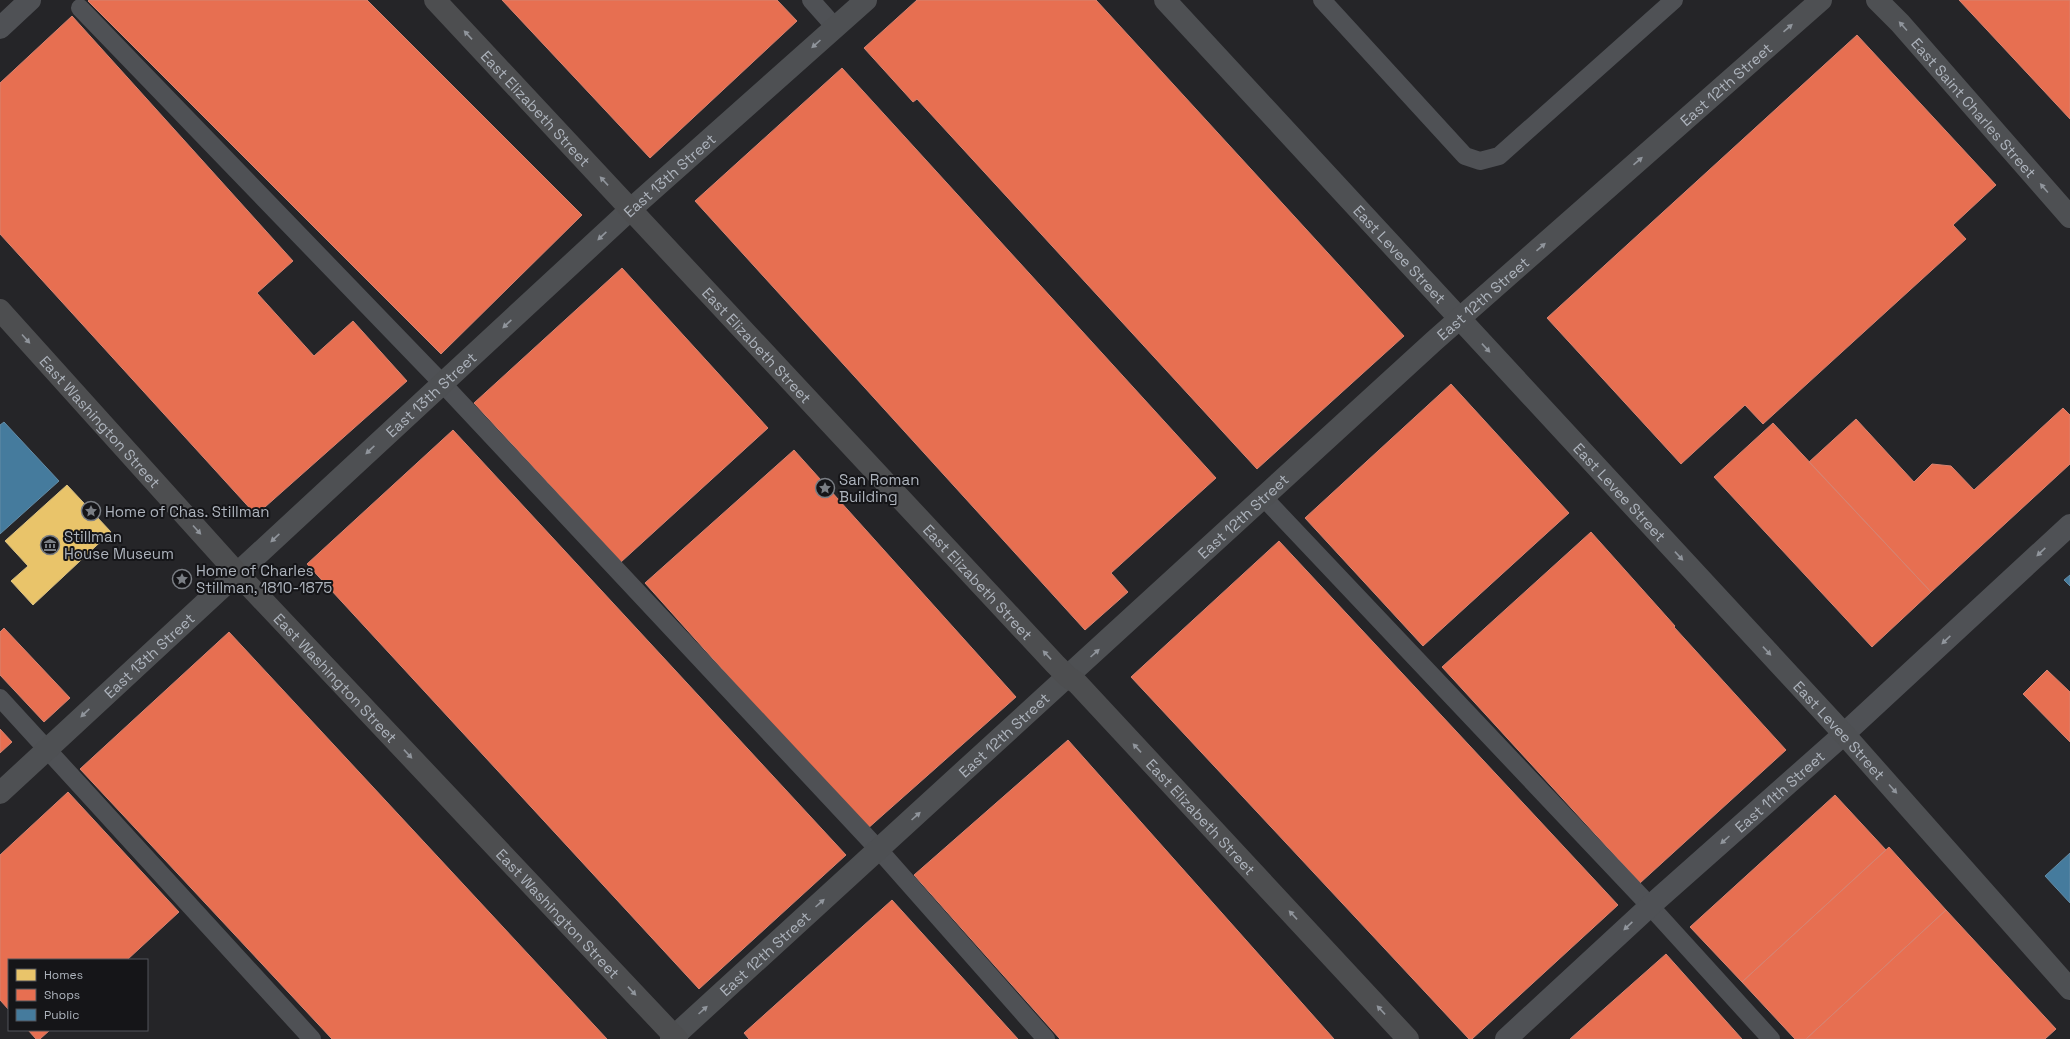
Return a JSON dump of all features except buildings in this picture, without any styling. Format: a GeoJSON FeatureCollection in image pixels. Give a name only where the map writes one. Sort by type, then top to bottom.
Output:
{"type":"FeatureCollection","features":[{"type":"Feature","properties":{"kind":"main road","name":"East Elizabeth Street"},"geometry":{"type":"LineString","coordinates":[[435,0],[1068,677],[1077,683],[1408,1039]]}},
{"type":"Feature","properties":{"kind":"main road","name":"East 13th Street"},"geometry":{"type":"LineString","coordinates":[[0,794],[47,748],[631,209],[866,0]]}},
{"type":"Feature","properties":{"kind":"main road","name":"East Levee Street"},"geometry":{"type":"LineString","coordinates":[[1165,0],[1844,734],[2070,989]]}},
{"type":"Feature","properties":{"kind":"main road","name":"East 12th Street"},"geometry":{"type":"LineString","coordinates":[[674,1038],[1459,319],[1820,0]]}},
{"type":"Feature","properties":{"kind":"main road","name":"East Saint Charles Street"},"geometry":{"type":"LineString","coordinates":[[1876,0],[1900,23],[2070,217]]}},
{"type":"Feature","properties":{"kind":"main road","name":"East Washington Street"},"geometry":{"type":"LineString","coordinates":[[0,310],[237,573],[674,1038]]}},
{"type":"Feature","properties":{"kind":"street"},"geometry":{"type":"LineString","coordinates":[[0,28],[30,0]]}},
{"type":"Feature","properties":{"kind":"street","name":"East 11th Street"},"geometry":{"type":"LineString","coordinates":[[1506,1039],[1650,906],[1844,734],[2070,525]]}},
{"type":"Feature","properties":{"kind":"lane"},"geometry":{"type":"LineString","coordinates":[[811,0],[835,28]]}},
{"type":"Feature","properties":{"kind":"lane"},"geometry":{"type":"LineString","coordinates":[[1322,0],[1465,156],[1480,161],[1499,156],[1674,0]]}},
{"type":"Feature","properties":{"kind":"lane"},"geometry":{"type":"LineString","coordinates":[[80,8],[442,383],[879,850],[1046,1039]]}},
{"type":"Feature","properties":{"kind":"lane"},"geometry":{"type":"LineString","coordinates":[[1264,498],[1650,906],[1771,1039]]}},
{"type":"Feature","properties":{"kind":"lane"},"geometry":{"type":"LineString","coordinates":[[0,698],[312,1039]]}},
{"type":"Feature","properties":{"kind":"shaded area"},"geometry":{"type":"Polygon","coordinates":[[[0,0],[2070,0],[2070,1039],[0,1039],[0,0]]]}},
{"type":"Feature","properties":{"kind":"place","name":"San Roman Building"},"geometry":{"type":"Point","coordinates":[825,488]}},
{"type":"Feature","properties":{"kind":"place","name":"Home of Chas. Stillman"},"geometry":{"type":"Point","coordinates":[91,511]}},
{"type":"Feature","properties":{"kind":"place","name":"Stillman House Museum"},"geometry":{"type":"Point","coordinates":[50,545]}},
{"type":"Feature","properties":{"kind":"place","name":"Home of Charles Stillman, 1810-1875"},"geometry":{"type":"Point","coordinates":[182,579]}}]}
